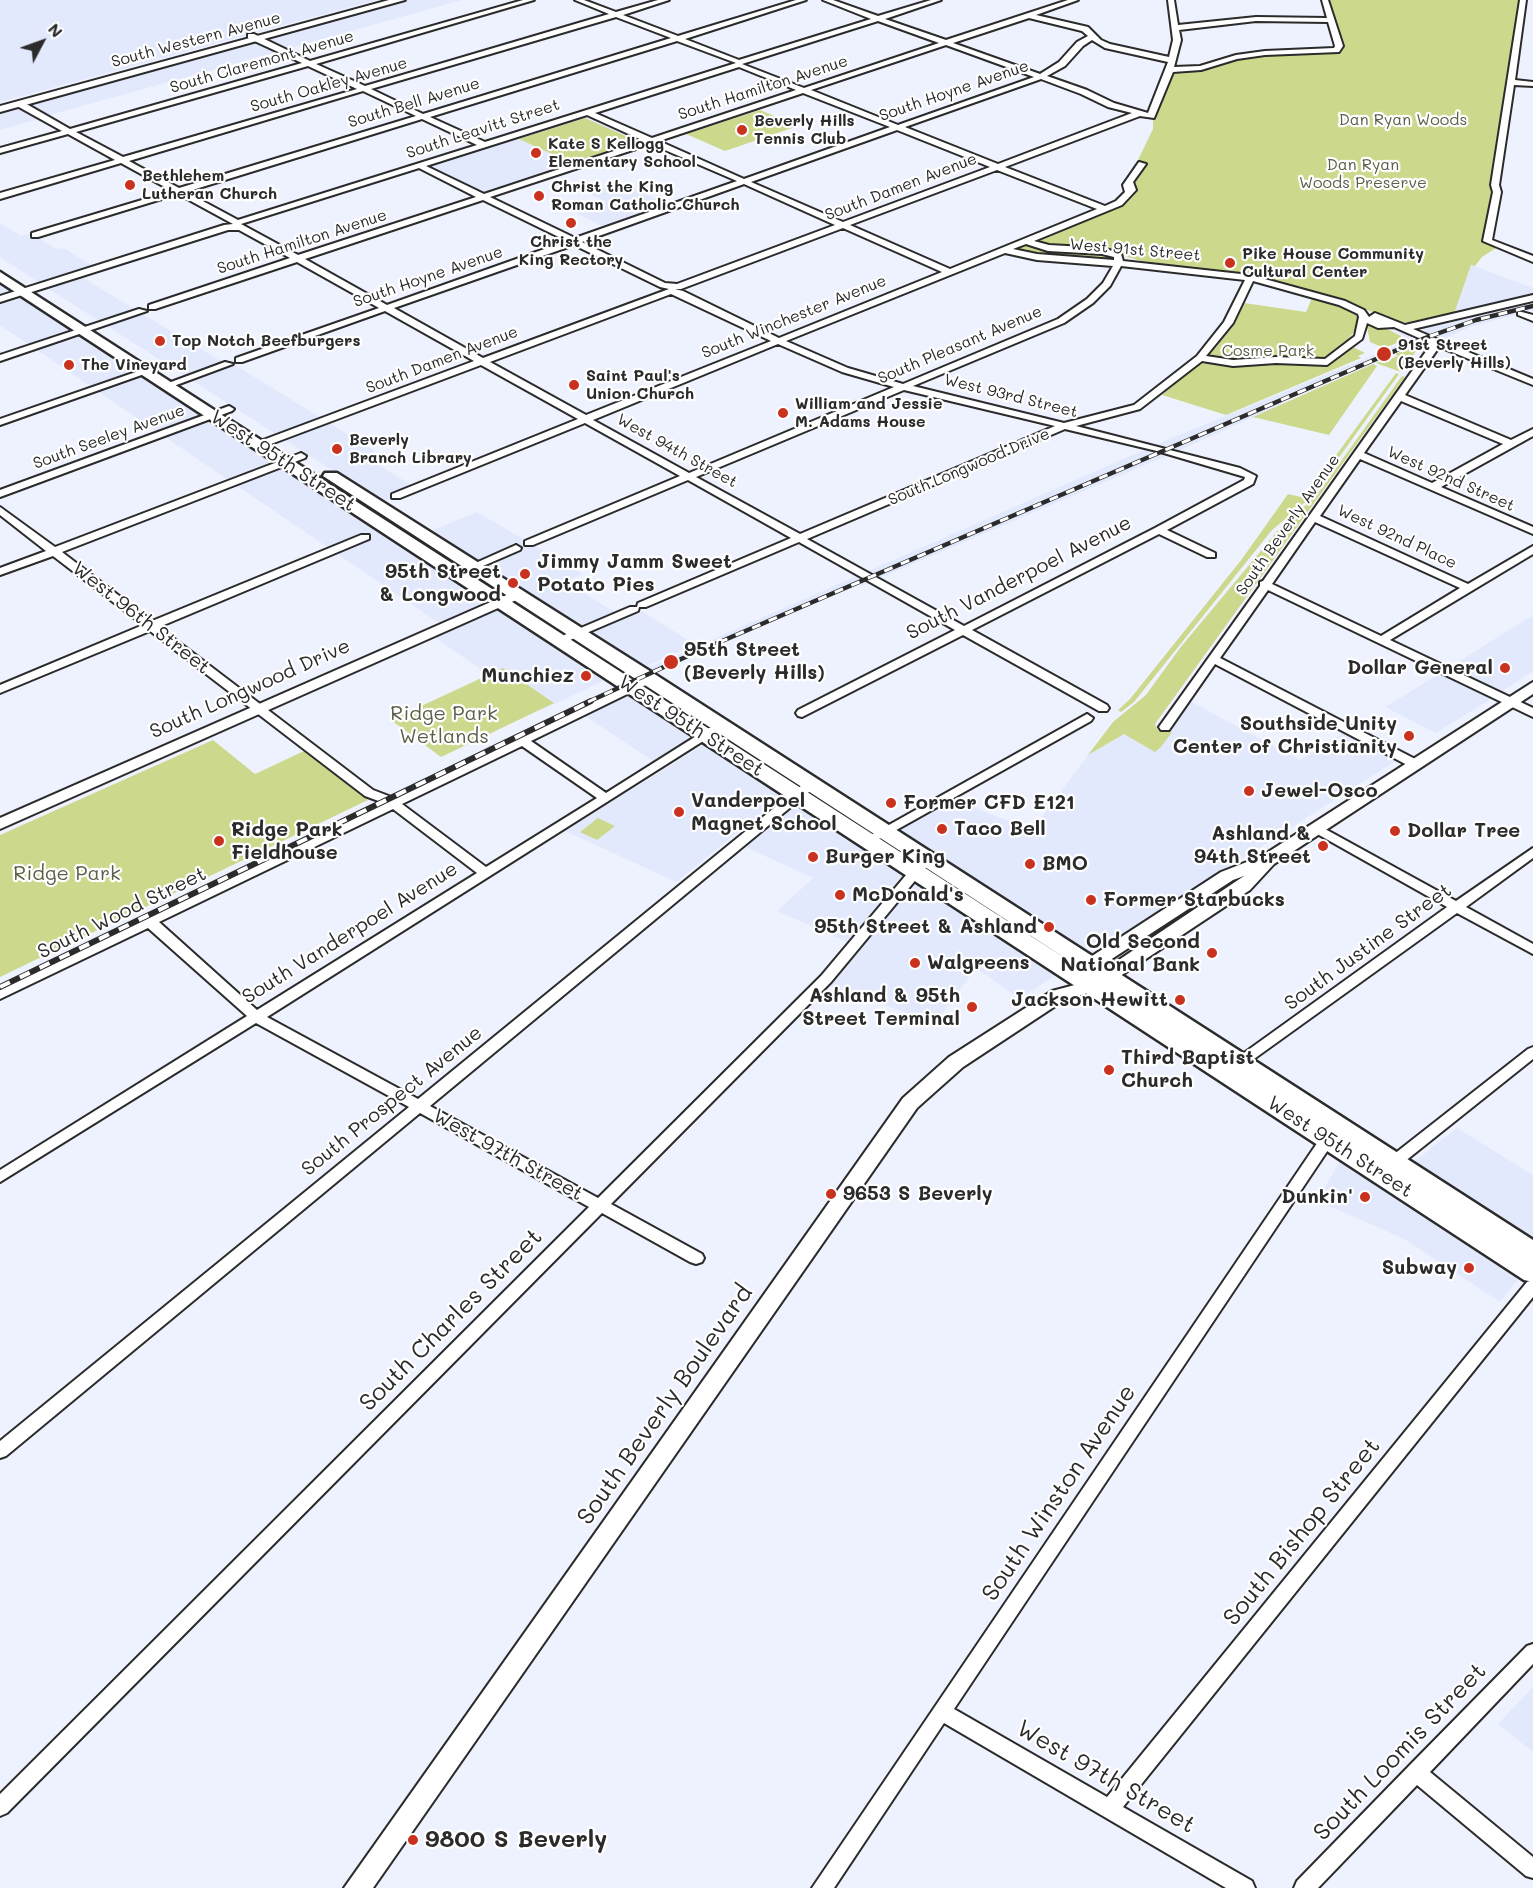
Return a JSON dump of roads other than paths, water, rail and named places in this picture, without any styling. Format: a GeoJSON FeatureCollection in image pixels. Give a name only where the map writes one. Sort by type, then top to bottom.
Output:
{"type":"FeatureCollection","features":[{"type":"Feature","properties":{"kind":"main road","name":"South Western Avenue"},"geometry":{"type":"LineString","coordinates":[[0,110],[380,0]]}},
{"type":"Feature","properties":{"kind":"main road"},"geometry":{"type":"LineString","coordinates":[[357,12],[387,0]]}},
{"type":"Feature","properties":{"kind":"main road","name":"South Western Avenue"},"geometry":{"type":"LineString","coordinates":[[0,104],[400,0]]}},
{"type":"Feature","properties":{"kind":"main road","name":"West 95th Street"},"geometry":{"type":"LineString","coordinates":[[0,262],[275,439],[293,459],[456,574],[704,735],[804,789]]}},
{"type":"Feature","properties":{"kind":"main road","name":"West 95th Street"},"geometry":{"type":"LineString","coordinates":[[0,276],[259,445],[293,459],[518,594],[723,726],[804,789],[1333,1133],[1533,1252]]}},
{"type":"Feature","properties":{"kind":"main road","name":"South Longwood Drive"},"geometry":{"type":"LineString","coordinates":[[0,824],[518,594]]}},
{"type":"Feature","properties":{"kind":"main road","name":"South Beverly Boulevard"},"geometry":{"type":"LineString","coordinates":[[357,1888],[910,1103],[948,1067],[1091,975],[1227,876],[1268,860],[1533,687]]}},
{"type":"Feature","properties":{"kind":"main road","name":"West 95th Street"},"geometry":{"type":"LineString","coordinates":[[1387,1167],[1533,1273]]}},
{"type":"Feature","properties":{"kind":"street","name":"South Claremont Avenue"},"geometry":{"type":"LineString","coordinates":[[0,150],[531,0]]}},
{"type":"Feature","properties":{"kind":"street","name":"West 91st Street"},"geometry":{"type":"LineString","coordinates":[[578,0],[1105,209]]}},
{"type":"Feature","properties":{"kind":"street","name":"South Oakley Avenue"},"geometry":{"type":"LineString","coordinates":[[0,196],[666,0]]}},
{"type":"Feature","properties":{"kind":"street","name":"South Bell Avenue"},"geometry":{"type":"LineString","coordinates":[[35,235],[802,0]]}},
{"type":"Feature","properties":{"kind":"street"},"geometry":{"type":"LineString","coordinates":[[826,0],[1151,116],[1170,70],[1176,40],[1171,0]]}},
{"type":"Feature","properties":{"kind":"street","name":"South Leavitt Street"},"geometry":{"type":"LineString","coordinates":[[0,299],[938,0]]}},
{"type":"Feature","properties":{"kind":"street","name":"South Hamilton Avenue"},"geometry":{"type":"LineString","coordinates":[[153,307],[1073,0]]}},
{"type":"Feature","properties":{"kind":"street"},"geometry":{"type":"LineString","coordinates":[[1170,70],[1201,68],[1236,57],[1265,53],[1328,52],[1339,46],[1325,0]]}},
{"type":"Feature","properties":{"kind":"street"},"geometry":{"type":"LineString","coordinates":[[1523,0],[1489,243],[1533,259]]}},
{"type":"Feature","properties":{"kind":"street"},"geometry":{"type":"LineString","coordinates":[[1029,15],[1079,27],[1108,46],[1171,60]]}},
{"type":"Feature","properties":{"kind":"street"},"geometry":{"type":"LineString","coordinates":[[1174,28],[1256,20],[1330,20]]}},
{"type":"Feature","properties":{"kind":"street","name":"South Hoyne Avenue"},"geometry":{"type":"LineString","coordinates":[[239,360],[1041,77],[1062,64],[1080,44],[1092,37]]}},
{"type":"Feature","properties":{"kind":"street"},"geometry":{"type":"LineString","coordinates":[[254,38],[484,145]]}},
{"type":"Feature","properties":{"kind":"street"},"geometry":{"type":"LineString","coordinates":[[1510,82],[1533,84]]}},
{"type":"Feature","properties":{"kind":"street","name":"West 94th Street"},"geometry":{"type":"LineString","coordinates":[[20,104],[1103,708]]}},
{"type":"Feature","properties":{"kind":"street"},"geometry":{"type":"LineString","coordinates":[[586,112],[950,272]]}},
{"type":"Feature","properties":{"kind":"street","name":"South Damen Avenue"},"geometry":{"type":"LineString","coordinates":[[259,445],[1140,113]]}},
{"type":"Feature","properties":{"kind":"street"},"geometry":{"type":"LineString","coordinates":[[1105,209],[1119,203],[1132,190],[1130,183],[1142,164]]}},
{"type":"Feature","properties":{"kind":"street","name":"West 93rd Street"},"geometry":{"type":"LineString","coordinates":[[418,165],[777,342],[837,367],[904,387],[1165,450],[1236,470],[1251,477]]}},
{"type":"Feature","properties":{"kind":"street","name":"South Winchester Avenue"},"geometry":{"type":"LineString","coordinates":[[396,496],[1105,209]]}},
{"type":"Feature","properties":{"kind":"street"},"geometry":{"type":"LineString","coordinates":[[1026,241],[1048,248],[1103,251],[1118,256],[1119,263]]}},
{"type":"Feature","properties":{"kind":"street","name":"West 91st Street"},"geometry":{"type":"LineString","coordinates":[[1005,250],[1037,257],[1119,263],[1250,278],[1342,303],[1361,312],[1364,317],[1359,337],[1336,356],[1321,363],[1275,360],[1233,363],[1200,358]]}},
{"type":"Feature","properties":{"kind":"street","name":"South Pleasant Avenue"},"geometry":{"type":"LineString","coordinates":[[529,543],[1071,315],[1107,284],[1119,263]]}},
{"type":"Feature","properties":{"kind":"street","name":"South Longwood Drive"},"geometry":{"type":"LineString","coordinates":[[559,641],[1064,426],[1137,407],[1200,358],[1228,323],[1250,278]]}},
{"type":"Feature","properties":{"kind":"street"},"geometry":{"type":"LineString","coordinates":[[1375,316],[1370,321],[1373,324],[1400,326],[1533,298]]}},
{"type":"Feature","properties":{"kind":"street"},"geometry":{"type":"LineString","coordinates":[[0,358],[142,311]]}},
{"type":"Feature","properties":{"kind":"street"},"geometry":{"type":"LineString","coordinates":[[1521,313],[1533,318]]}},
{"type":"Feature","properties":{"kind":"street"},"geometry":{"type":"LineString","coordinates":[[1400,326],[1533,382]]}},
{"type":"Feature","properties":{"kind":"street","name":"South Beverly Avenue"},"geometry":{"type":"LineString","coordinates":[[1165,726],[1432,350],[1433,341]]}},
{"type":"Feature","properties":{"kind":"street"},"geometry":{"type":"LineString","coordinates":[[168,385],[228,364]]}},
{"type":"Feature","properties":{"kind":"street"},"geometry":{"type":"LineString","coordinates":[[0,422],[162,366]]}},
{"type":"Feature","properties":{"kind":"street"},"geometry":{"type":"LineString","coordinates":[[1398,396],[1511,444]]}},
{"type":"Feature","properties":{"kind":"street","name":"South Seeley Avenue"},"geometry":{"type":"LineString","coordinates":[[0,494],[229,409]]}},
{"type":"Feature","properties":{"kind":"street"},"geometry":{"type":"LineString","coordinates":[[1433,487],[1533,432]]}},
{"type":"Feature","properties":{"kind":"street","name":"West 92nd Street"},"geometry":{"type":"LineString","coordinates":[[1357,454],[1533,531]]}},
{"type":"Feature","properties":{"kind":"street"},"geometry":{"type":"LineString","coordinates":[[0,572],[293,459]]}},
{"type":"Feature","properties":{"kind":"street","name":"South Vanderpoel Avenue"},"geometry":{"type":"LineString","coordinates":[[802,713],[1159,530],[1249,482],[1251,477]]}},
{"type":"Feature","properties":{"kind":"street","name":"West 96th Street"},"geometry":{"type":"LineString","coordinates":[[0,510],[369,793],[392,802],[485,873]]}},
{"type":"Feature","properties":{"kind":"street","name":"West 92nd Place"},"geometry":{"type":"LineString","coordinates":[[1313,517],[1468,588]]}},
{"type":"Feature","properties":{"kind":"street"},"geometry":{"type":"LineString","coordinates":[[1159,530],[1211,555]]}},
{"type":"Feature","properties":{"kind":"street"},"geometry":{"type":"LineString","coordinates":[[0,689],[365,537]]}},
{"type":"Feature","properties":{"kind":"street"},"geometry":{"type":"LineString","coordinates":[[456,574],[516,548]]}},
{"type":"Feature","properties":{"kind":"street"},"geometry":{"type":"LineString","coordinates":[[1380,641],[1533,549]]}},
{"type":"Feature","properties":{"kind":"street"},"geometry":{"type":"LineString","coordinates":[[1264,584],[1533,713]]}},
{"type":"Feature","properties":{"kind":"street"},"geometry":{"type":"LineString","coordinates":[[1212,658],[1414,764]]}},
{"type":"Feature","properties":{"kind":"street","name":"South Wood Street"},"geometry":{"type":"LineString","coordinates":[[0,994],[392,802],[650,679]]}},
{"type":"Feature","properties":{"kind":"street"},"geometry":{"type":"LineString","coordinates":[[876,836],[1087,718]]}},
{"type":"Feature","properties":{"kind":"street","name":"South Vanderpoel Avenue"},"geometry":{"type":"LineString","coordinates":[[0,1177],[604,797],[704,735],[723,726]]}},
{"type":"Feature","properties":{"kind":"street"},"geometry":{"type":"LineString","coordinates":[[521,740],[604,797]]}},
{"type":"Feature","properties":{"kind":"street","name":"South Prospect Avenue"},"geometry":{"type":"LineString","coordinates":[[0,1451],[804,789]]}},
{"type":"Feature","properties":{"kind":"street"},"geometry":{"type":"LineString","coordinates":[[1316,828],[1533,950]]}},
{"type":"Feature","properties":{"kind":"street","name":"South Justine Street"},"geometry":{"type":"LineString","coordinates":[[1233,1068],[1533,852]]}},
{"type":"Feature","properties":{"kind":"street","name":"South Charles Street"},"geometry":{"type":"LineString","coordinates":[[0,1807],[826,979],[922,866]]}},
{"type":"Feature","properties":{"kind":"street","name":"West 97th Street"},"geometry":{"type":"LineString","coordinates":[[149,921],[256,1017],[696,1258]]}},
{"type":"Feature","properties":{"kind":"street"},"geometry":{"type":"LineString","coordinates":[[1387,1167],[1533,1052]]}},
{"type":"Feature","properties":{"kind":"street","name":"South Winston Avenue"},"geometry":{"type":"LineString","coordinates":[[822,1888],[1277,1212],[1333,1133]]}},
{"type":"Feature","properties":{"kind":"street","name":"South Bishop Street"},"geometry":{"type":"LineString","coordinates":[[1109,1809],[1533,1286]]}},
{"type":"Feature","properties":{"kind":"street","name":"South Loomis Street"},"geometry":{"type":"LineString","coordinates":[[1304,1888],[1533,1652]]}},
{"type":"Feature","properties":{"kind":"street","name":"West 97th Street"},"geometry":{"type":"LineString","coordinates":[[941,1711],[1245,1888]]}},
{"type":"Feature","properties":{"kind":"street"},"geometry":{"type":"LineString","coordinates":[[1416,1773],[1533,1869]]}},
{"type":"Feature","properties":{"kind":"railway"},"geometry":{"type":"LineString","coordinates":[[588,702],[692,654],[1425,338],[1476,320],[1533,306]]}},
{"type":"Feature","properties":{"kind":"railway"},"geometry":{"type":"LineString","coordinates":[[0,987],[591,701]]}},
{"type":"Feature","properties":{"kind":"place","name":"Beverly Hills Tennis Club"},"geometry":{"type":"Point","coordinates":[742,130]}},
{"type":"Feature","properties":{"kind":"place","name":"Kate S Kellogg Elementary School"},"geometry":{"type":"Point","coordinates":[536,153]}},
{"type":"Feature","properties":{"kind":"place","name":"Bethlehem Lutheran Church"},"geometry":{"type":"Point","coordinates":[130,185]}},
{"type":"Feature","properties":{"kind":"place","name":"Christ the King Roman Catholic Church"},"geometry":{"type":"Point","coordinates":[539,196]}},
{"type":"Feature","properties":{"kind":"place","name":"Christ the King Rectory"},"geometry":{"type":"Point","coordinates":[571,223]}},
{"type":"Feature","properties":{"kind":"place","name":"Pike House Community Cultural Center"},"geometry":{"type":"Point","coordinates":[1230,263]}},
{"type":"Feature","properties":{"kind":"place","name":"Top Notch Beefburgers"},"geometry":{"type":"Point","coordinates":[160,341]}},
{"type":"Feature","properties":{"kind":"place","name":"91st Street (Beverly Hills)"},"geometry":{"type":"Point","coordinates":[1384,354]}},
{"type":"Feature","properties":{"kind":"place","name":"The Vineyard"},"geometry":{"type":"Point","coordinates":[69,365]}},
{"type":"Feature","properties":{"kind":"place","name":"Saint Paul's Union Church"},"geometry":{"type":"Point","coordinates":[574,385]}},
{"type":"Feature","properties":{"kind":"place","name":"William and Jessie M. Adams House"},"geometry":{"type":"Point","coordinates":[783,413]}},
{"type":"Feature","properties":{"kind":"place","name":"Beverly Branch Library"},"geometry":{"type":"Point","coordinates":[337,449]}},
{"type":"Feature","properties":{"kind":"place","name":"Jimmy Jamm Sweet Potato Pies"},"geometry":{"type":"Point","coordinates":[525,574]}},
{"type":"Feature","properties":{"kind":"place","name":"95th Street & Longwood"},"geometry":{"type":"Point","coordinates":[513,583]}},
{"type":"Feature","properties":{"kind":"place","name":"95th Street (Beverly Hills)"},"geometry":{"type":"Point","coordinates":[671,662]}},
{"type":"Feature","properties":{"kind":"place","name":"Dollar General"},"geometry":{"type":"Point","coordinates":[1505,668]}},
{"type":"Feature","properties":{"kind":"place","name":"Munchiez"},"geometry":{"type":"Point","coordinates":[586,676]}},
{"type":"Feature","properties":{"kind":"place","name":"Southside Unity Center of Christianity"},"geometry":{"type":"Point","coordinates":[1409,736]}},
{"type":"Feature","properties":{"kind":"place","name":"Jewel-Osco"},"geometry":{"type":"Point","coordinates":[1249,791]}},
{"type":"Feature","properties":{"kind":"place","name":"Former CFD E121"},"geometry":{"type":"Point","coordinates":[891,803]}},
{"type":"Feature","properties":{"kind":"place","name":"Vanderpoel Magnet School"},"geometry":{"type":"Point","coordinates":[679,812]}},
{"type":"Feature","properties":{"kind":"place","name":"Taco Bell"},"geometry":{"type":"Point","coordinates":[942,829]}},
{"type":"Feature","properties":{"kind":"place","name":"Dollar Tree"},"geometry":{"type":"Point","coordinates":[1395,831]}},
{"type":"Feature","properties":{"kind":"place","name":"Ridge Park Fieldhouse"},"geometry":{"type":"Point","coordinates":[219,841]}},
{"type":"Feature","properties":{"kind":"place","name":"Ashland & 94th Street"},"geometry":{"type":"Point","coordinates":[1323,846]}},
{"type":"Feature","properties":{"kind":"place","name":"Burger King"},"geometry":{"type":"Point","coordinates":[813,857]}},
{"type":"Feature","properties":{"kind":"place","name":"BMO"},"geometry":{"type":"Point","coordinates":[1030,864]}},
{"type":"Feature","properties":{"kind":"place","name":"McDonald's"},"geometry":{"type":"Point","coordinates":[840,895]}},
{"type":"Feature","properties":{"kind":"place","name":"Former Starbucks"},"geometry":{"type":"Point","coordinates":[1091,900]}},
{"type":"Feature","properties":{"kind":"place","name":"95th Street & Ashland"},"geometry":{"type":"Point","coordinates":[1049,927]}},
{"type":"Feature","properties":{"kind":"place","name":"Old Second National Bank"},"geometry":{"type":"Point","coordinates":[1212,953]}},
{"type":"Feature","properties":{"kind":"place","name":"Walgreens"},"geometry":{"type":"Point","coordinates":[915,963]}},
{"type":"Feature","properties":{"kind":"place","name":"Jackson Hewitt"},"geometry":{"type":"Point","coordinates":[1180,1000]}},
{"type":"Feature","properties":{"kind":"place","name":"Ashland & 95th Street Terminal"},"geometry":{"type":"Point","coordinates":[972,1007]}},
{"type":"Feature","properties":{"kind":"place","name":"Third Baptist Church"},"geometry":{"type":"Point","coordinates":[1109,1070]}},
{"type":"Feature","properties":{"kind":"place","name":"9653 S Beverly"},"geometry":{"type":"Point","coordinates":[831,1194]}},
{"type":"Feature","properties":{"kind":"place","name":"Dunkin'"},"geometry":{"type":"Point","coordinates":[1365,1197]}},
{"type":"Feature","properties":{"kind":"place","name":"Subway"},"geometry":{"type":"Point","coordinates":[1469,1268]}},
{"type":"Feature","properties":{"kind":"place","name":"9800 S Beverly"},"geometry":{"type":"Point","coordinates":[413,1840]}},
{"type":"Feature","properties":{"kind":"park label","name":"Dan Ryan Woods"},"geometry":{"type":"Point","coordinates":[1403,120]}},
{"type":"Feature","properties":{"kind":"park label","name":"Dan Ryan Woods Preserve"},"geometry":{"type":"Point","coordinates":[1363,174]}},
{"type":"Feature","properties":{"kind":"park label","name":"Cosme Park"},"geometry":{"type":"Point","coordinates":[1268,351]}},
{"type":"Feature","properties":{"kind":"park label","name":"Ridge Park Wetlands"},"geometry":{"type":"Point","coordinates":[444,726]}},
{"type":"Feature","properties":{"kind":"park label","name":"Ridge Park"},"geometry":{"type":"Point","coordinates":[67,874]}}]}
